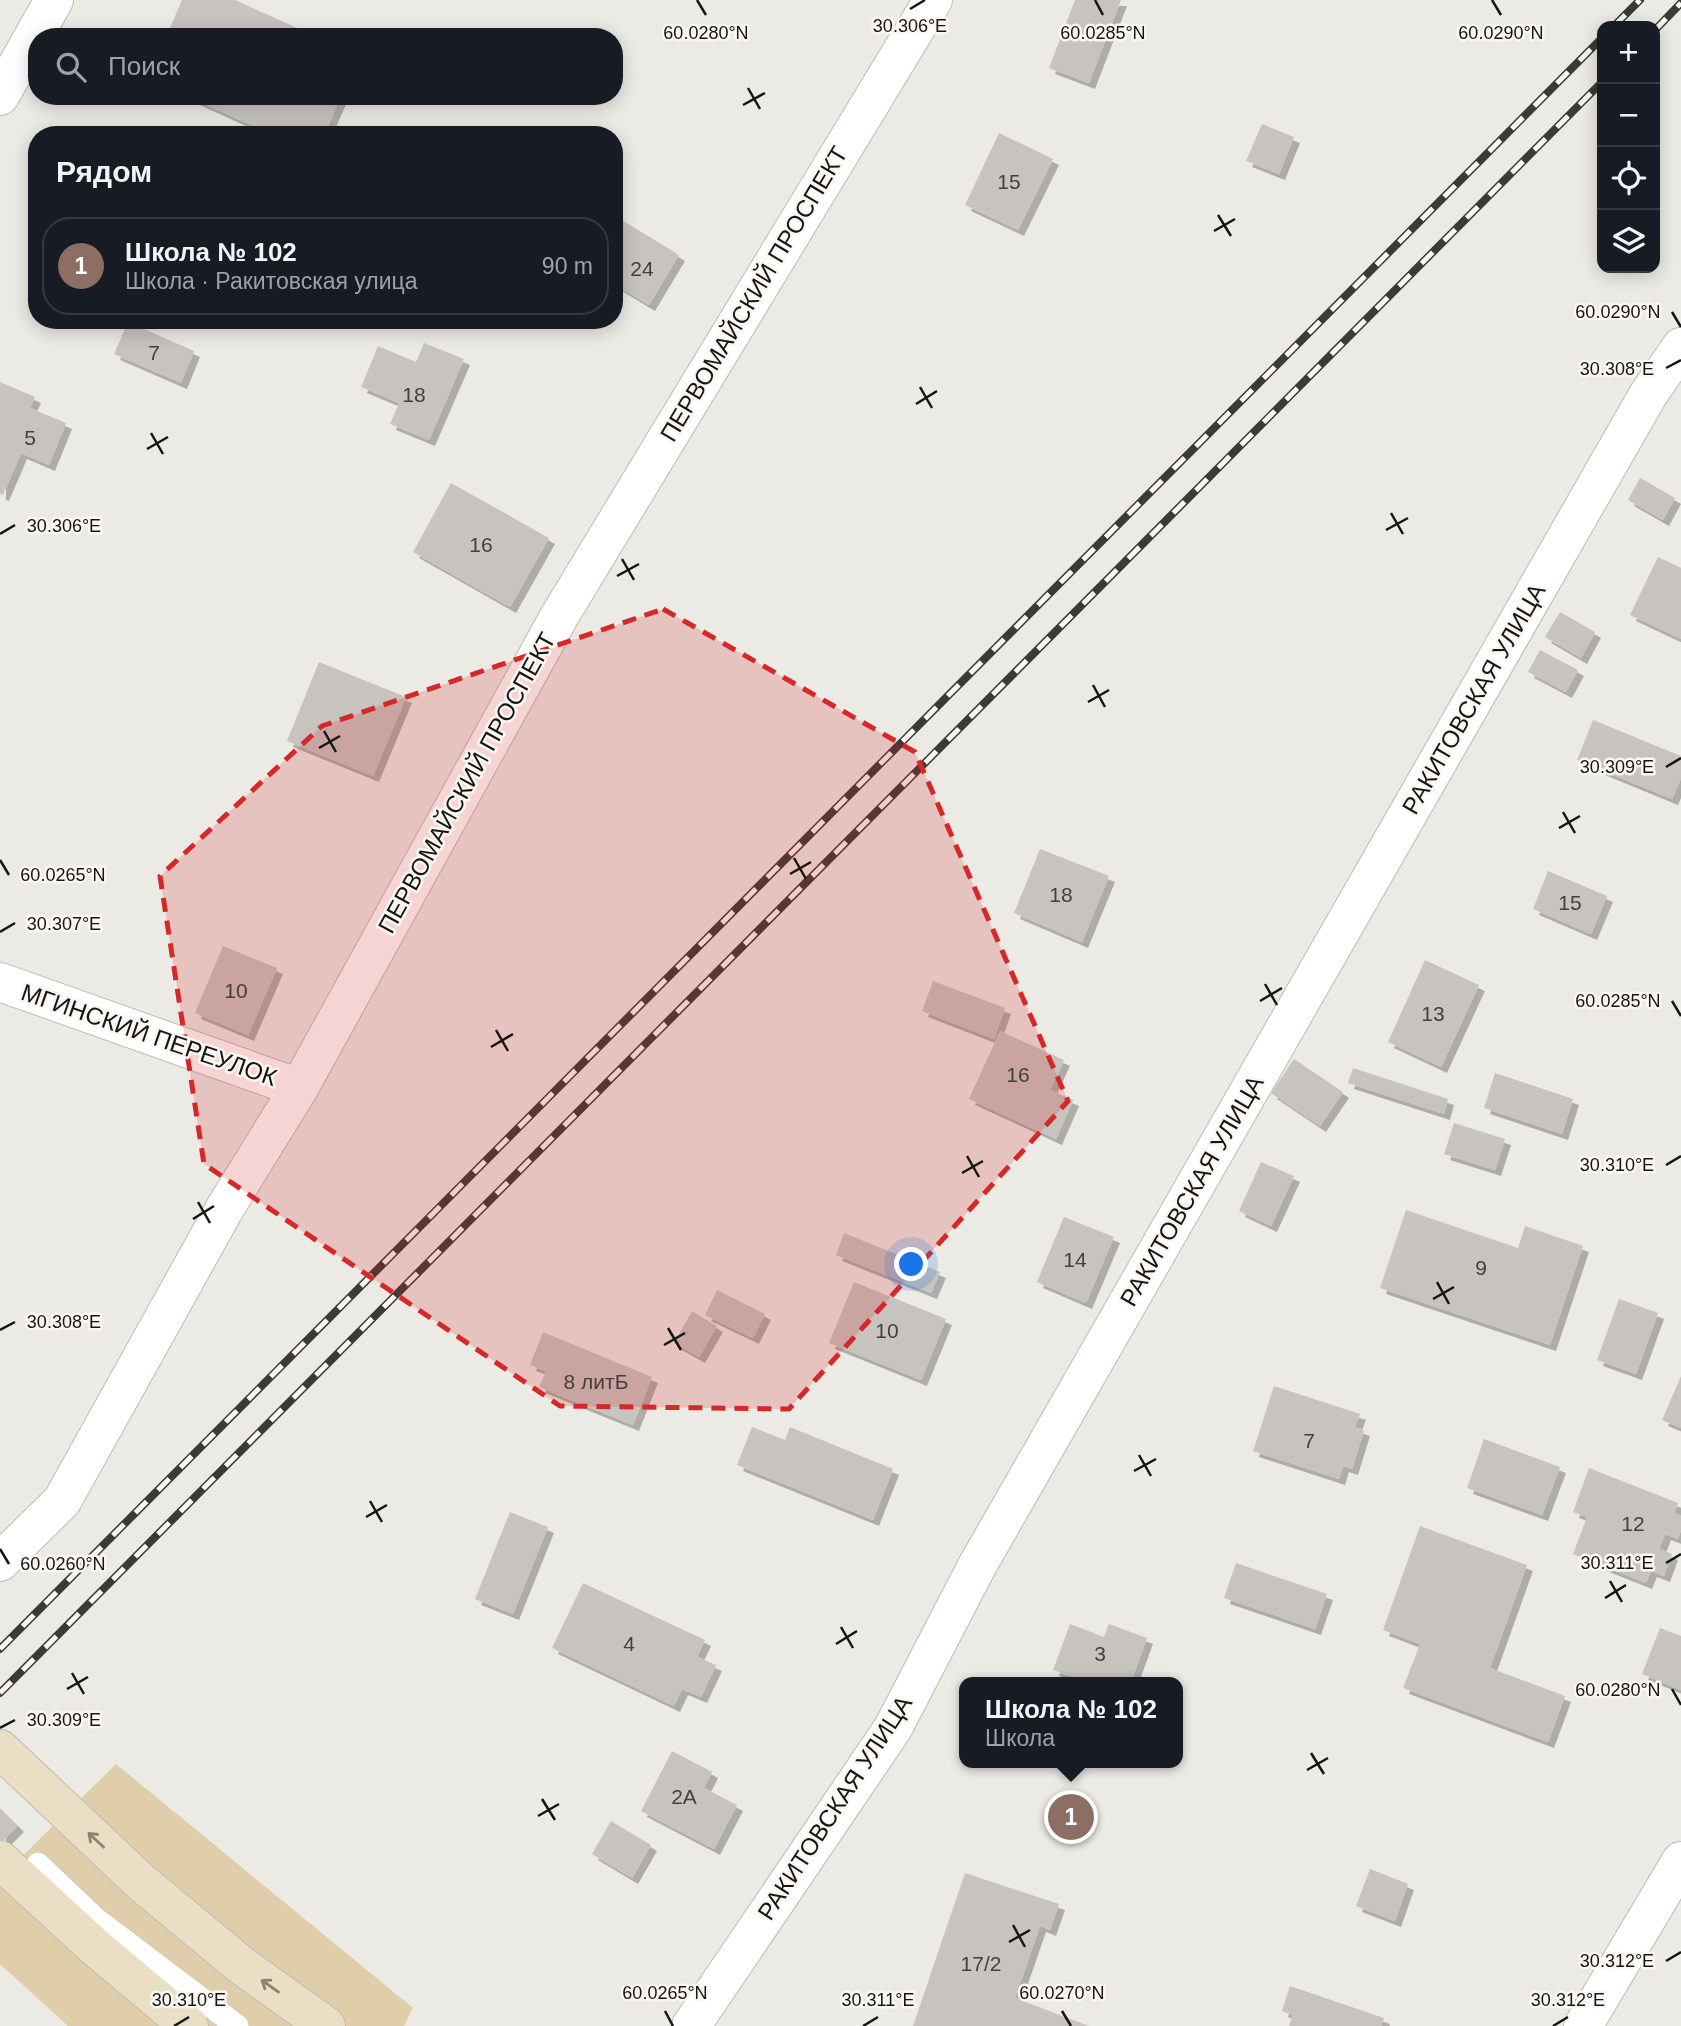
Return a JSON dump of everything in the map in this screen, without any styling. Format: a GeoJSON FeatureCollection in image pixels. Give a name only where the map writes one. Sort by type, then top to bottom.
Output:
{"type":"FeatureCollection","features":[{"type":"Feature","properties":{"kind":"main road"},"geometry":{"type":"LineString","coordinates":[[0,1749],[142,1883],[241,1965],[326,2026]]}},
{"type":"Feature","properties":{"kind":"main road"},"geometry":{"type":"LineString","coordinates":[[0,1860],[95,1947],[189,2026]]}},
{"type":"Feature","properties":{"kind":"street"},"geometry":{"type":"LineString","coordinates":[[38,28],[54,0]]}},
{"type":"Feature","properties":{"kind":"street","name":"ПЕРВОМАЙСКИЙ ПРОСПЕКТ"},"geometry":{"type":"LineString","coordinates":[[0,1562],[62,1501],[225,1208],[299,1088],[560,615],[933,0]]}},
{"type":"Feature","properties":{"kind":"street"},"geometry":{"type":"LineString","coordinates":[[0,96],[28,46]]}},
{"type":"Feature","properties":{"kind":"street","name":"РАКИТОВСКАЯ УЛИЦА"},"geometry":{"type":"LineString","coordinates":[[691,2026],[893,1728],[977,1566],[1648,395],[1681,346]]}},
{"type":"Feature","properties":{"kind":"street","name":"МГИНСКИЙ ПЕРЕУЛОК"},"geometry":{"type":"LineString","coordinates":[[0,982],[299,1088]]}},
{"type":"Feature","properties":{"kind":"street"},"geometry":{"type":"LineString","coordinates":[[1583,2026],[1681,1861]]}},
{"type":"Feature","properties":{"kind":"lane"},"geometry":{"type":"LineString","coordinates":[[38,1864],[97,1920],[237,2026]]}},
{"type":"Feature","properties":{"kind":"highlighted area"},"geometry":{"type":"Polygon","coordinates":[[[663,609],[915,752],[1068,1101],[789,1409],[560,1406],[204,1164],[160,876],[322,726],[663,609]]]}},
{"type":"Feature","properties":{"kind":"shaded area"},"geometry":{"type":"Polygon","coordinates":[[[116,1764],[413,2008],[404,2026],[68,2026],[0,1964],[0,1878],[116,1764]]]}},
{"type":"Feature","properties":{"kind":"building"},"geometry":{"type":"Polygon","coordinates":[[[182,0],[235,0],[297,28],[170,28],[182,0]]]}},
{"type":"Feature","properties":{"kind":"building"},"geometry":{"type":"Polygon","coordinates":[[[1075,0],[1121,0],[1089,83],[1049,68],[1075,0]]]}},
{"type":"Feature","properties":{"kind":"building"},"geometry":{"type":"Polygon","coordinates":[[[207,105],[337,105],[328,126],[253,126],[207,105]]]}},
{"type":"Feature","properties":{"kind":"building"},"geometry":{"type":"Polygon","coordinates":[[[1262,124],[1294,137],[1279,174],[1246,161],[1262,124]]]}},
{"type":"Feature","properties":{"kind":"building"},"geometry":{"type":"Polygon","coordinates":[[[999,133],[1053,159],[1018,230],[965,205],[999,133]]]}},
{"type":"Feature","properties":{"kind":"building"},"geometry":{"type":"Polygon","coordinates":[[[623,221],[679,255],[649,305],[623,289],[623,221]]]}},
{"type":"Feature","properties":{"kind":"building"},"geometry":{"type":"Polygon","coordinates":[[[125,329],[144,329],[194,351],[181,383],[114,354],[125,329]]]}},
{"type":"Feature","properties":{"kind":"building"},"geometry":{"type":"Polygon","coordinates":[[[424,343],[464,359],[429,440],[390,424],[399,403],[361,387],[378,346],[416,362],[424,343]]]}},
{"type":"Feature","properties":{"kind":"building"},"geometry":{"type":"Polygon","coordinates":[[[0,382],[35,397],[30,408],[66,423],[49,465],[21,453],[3,495],[0,494],[0,382]]]}},
{"type":"Feature","properties":{"kind":"building"},"geometry":{"type":"Polygon","coordinates":[[[1640,478],[1675,498],[1663,520],[1628,500],[1640,478]]]}},
{"type":"Feature","properties":{"kind":"building"},"geometry":{"type":"Polygon","coordinates":[[[451,483],[549,538],[510,607],[413,552],[451,483]]]}},
{"type":"Feature","properties":{"kind":"building"},"geometry":{"type":"Polygon","coordinates":[[[1658,557],[1681,568],[1681,639],[1630,615],[1658,557]]]}},
{"type":"Feature","properties":{"kind":"building"},"geometry":{"type":"Polygon","coordinates":[[[1560,612],[1595,632],[1581,658],[1545,637],[1560,612]]]}},
{"type":"Feature","properties":{"kind":"building"},"geometry":{"type":"Polygon","coordinates":[[[1540,650],[1578,670],[1566,692],[1528,672],[1540,650]]]}},
{"type":"Feature","properties":{"kind":"building"},"geometry":{"type":"Polygon","coordinates":[[[319,662],[406,697],[373,776],[287,741],[319,662]]]}},
{"type":"Feature","properties":{"kind":"building"},"geometry":{"type":"Polygon","coordinates":[[[1593,720],[1681,756],[1681,778],[1672,799],[1577,760],[1593,720]]]}},
{"type":"Feature","properties":{"kind":"building"},"geometry":{"type":"Polygon","coordinates":[[[1040,849],[1109,876],[1082,942],[1014,913],[1040,849]]]}},
{"type":"Feature","properties":{"kind":"building"},"geometry":{"type":"Polygon","coordinates":[[[1548,871],[1607,896],[1591,934],[1533,909],[1548,871]]]}},
{"type":"Feature","properties":{"kind":"building"},"geometry":{"type":"Polygon","coordinates":[[[223,946],[277,968],[248,1035],[195,1013],[223,946]]]}},
{"type":"Feature","properties":{"kind":"building"},"geometry":{"type":"Polygon","coordinates":[[[1425,960],[1479,985],[1441,1067],[1388,1042],[1425,960]]]}},
{"type":"Feature","properties":{"kind":"building"},"geometry":{"type":"Polygon","coordinates":[[[933,981],[1005,1008],[994,1039],[922,1011],[933,981]]]}},
{"type":"Feature","properties":{"kind":"building"},"geometry":{"type":"Polygon","coordinates":[[[1000,1031],[1064,1060],[1050,1090],[1073,1100],[1056,1139],[969,1099],[1000,1031]]]}},
{"type":"Feature","properties":{"kind":"building"},"geometry":{"type":"Polygon","coordinates":[[[1294,1059],[1343,1092],[1320,1126],[1271,1093],[1294,1059]]]}},
{"type":"Feature","properties":{"kind":"building"},"geometry":{"type":"Polygon","coordinates":[[[1353,1068],[1448,1099],[1444,1114],[1348,1083],[1353,1068]]]}},
{"type":"Feature","properties":{"kind":"building"},"geometry":{"type":"Polygon","coordinates":[[[1495,1073],[1573,1099],[1562,1134],[1484,1108],[1495,1073]]]}},
{"type":"Feature","properties":{"kind":"building"},"geometry":{"type":"Polygon","coordinates":[[[1454,1123],[1505,1139],[1495,1170],[1444,1154],[1454,1123]]]}},
{"type":"Feature","properties":{"kind":"building"},"geometry":{"type":"Polygon","coordinates":[[[1261,1162],[1294,1176],[1271,1226],[1239,1211],[1261,1162]]]}},
{"type":"Feature","properties":{"kind":"building"},"geometry":{"type":"Polygon","coordinates":[[[1406,1210],[1518,1248],[1525,1226],[1583,1246],[1550,1345],[1380,1288],[1406,1210]]]}},
{"type":"Feature","properties":{"kind":"building"},"geometry":{"type":"Polygon","coordinates":[[[1064,1217],[1114,1237],[1086,1303],[1037,1282],[1064,1217]]]}},
{"type":"Feature","properties":{"kind":"building"},"geometry":{"type":"Polygon","coordinates":[[[844,1233],[940,1272],[931,1293],[836,1255],[844,1233]]]}},
{"type":"Feature","properties":{"kind":"building"},"geometry":{"type":"Polygon","coordinates":[[[854,1282],[946,1319],[921,1380],[829,1343],[854,1282]]]}},
{"type":"Feature","properties":{"kind":"building"},"geometry":{"type":"Polygon","coordinates":[[[717,1290],[765,1314],[753,1338],[705,1315],[717,1290]]]}},
{"type":"Feature","properties":{"kind":"building"},"geometry":{"type":"Polygon","coordinates":[[[1619,1299],[1658,1313],[1636,1374],[1597,1360],[1619,1299]]]}},
{"type":"Feature","properties":{"kind":"building"},"geometry":{"type":"Polygon","coordinates":[[[692,1311],[717,1326],[699,1357],[674,1343],[692,1311]]]}},
{"type":"Feature","properties":{"kind":"building"},"geometry":{"type":"Polygon","coordinates":[[[543,1332],[652,1377],[633,1425],[539,1387],[546,1371],[530,1365],[543,1332]]]}},
{"type":"Feature","properties":{"kind":"building"},"geometry":{"type":"Polygon","coordinates":[[[1681,1376],[1681,1428],[1662,1420],[1681,1376]]]}},
{"type":"Feature","properties":{"kind":"building"},"geometry":{"type":"Polygon","coordinates":[[[1274,1386],[1360,1414],[1355,1427],[1364,1430],[1352,1469],[1343,1466],[1339,1479],[1253,1451],[1274,1386]]]}},
{"type":"Feature","properties":{"kind":"building"},"geometry":{"type":"Polygon","coordinates":[[[752,1427],[785,1440],[790,1427],[893,1469],[873,1520],[737,1465],[752,1427]]]}},
{"type":"Feature","properties":{"kind":"building"},"geometry":{"type":"Polygon","coordinates":[[[1484,1439],[1560,1467],[1542,1515],[1467,1488],[1484,1439]]]}},
{"type":"Feature","properties":{"kind":"building"},"geometry":{"type":"Polygon","coordinates":[[[1589,1468],[1678,1503],[1674,1513],[1681,1516],[1678,1539],[1665,1534],[1659,1549],[1672,1554],[1664,1576],[1651,1571],[1646,1583],[1573,1554],[1587,1517],[1573,1512],[1589,1468]]]}},
{"type":"Feature","properties":{"kind":"building"},"geometry":{"type":"Polygon","coordinates":[[[510,1512],[548,1527],[513,1614],[475,1599],[510,1512]]]}},
{"type":"Feature","properties":{"kind":"building"},"geometry":{"type":"Polygon","coordinates":[[[1420,1526],[1527,1565],[1490,1668],[1565,1696],[1548,1742],[1403,1688],[1420,1644],[1383,1630],[1420,1526]]]}},
{"type":"Feature","properties":{"kind":"building"},"geometry":{"type":"Polygon","coordinates":[[[1236,1563],[1327,1594],[1315,1629],[1224,1598],[1236,1563]]]}},
{"type":"Feature","properties":{"kind":"building"},"geometry":{"type":"Polygon","coordinates":[[[583,1583],[705,1640],[697,1657],[716,1665],[701,1697],[682,1689],[674,1706],[552,1648],[583,1583]]]}},
{"type":"Feature","properties":{"kind":"building"},"geometry":{"type":"Polygon","coordinates":[[[1070,1624],[1104,1637],[1109,1624],[1147,1638],[1133,1677],[1073,1677],[1053,1670],[1070,1624]]]}},
{"type":"Feature","properties":{"kind":"building"},"geometry":{"type":"Polygon","coordinates":[[[1660,1628],[1681,1636],[1681,1690],[1642,1674],[1660,1628]]]}},
{"type":"Feature","properties":{"kind":"building"},"geometry":{"type":"Polygon","coordinates":[[[672,1751],[712,1772],[704,1788],[737,1805],[714,1849],[641,1811],[672,1751]]]}},
{"type":"Feature","properties":{"kind":"building"},"geometry":{"type":"Polygon","coordinates":[[[0,1808],[18,1826],[0,1844],[0,1808]]]}},
{"type":"Feature","properties":{"kind":"building"},"geometry":{"type":"Polygon","coordinates":[[[611,1821],[651,1845],[632,1878],[592,1854],[611,1821]]]}},
{"type":"Feature","properties":{"kind":"building"},"geometry":{"type":"Polygon","coordinates":[[[1370,1869],[1408,1884],[1395,1921],[1356,1906],[1370,1869]]]}},
{"type":"Feature","properties":{"kind":"building"},"geometry":{"type":"Polygon","coordinates":[[[965,1873],[1059,1904],[1050,1930],[1040,1926],[1015,1998],[1089,2026],[913,2026],[965,1873]]]}},
{"type":"Feature","properties":{"kind":"building"},"geometry":{"type":"Polygon","coordinates":[[[1290,1986],[1384,2018],[1381,2026],[1289,2026],[1293,2015],[1282,2011],[1290,1986]]]}},
{"type":"Feature","properties":{"kind":"railway"},"geometry":{"type":"LineString","coordinates":[[1619,21],[1640,0]]}},
{"type":"Feature","properties":{"kind":"railway"},"geometry":{"type":"LineString","coordinates":[[1660,25],[1681,3]]}},
{"type":"Feature","properties":{"kind":"railway"},"geometry":{"type":"LineString","coordinates":[[0,1649],[1597,43]]}},
{"type":"Feature","properties":{"kind":"railway"},"geometry":{"type":"LineString","coordinates":[[0,1693],[1600,84]]}},
{"type":"Feature","properties":{"kind":"place","name":"Школа № 102"},"geometry":{"type":"Point","coordinates":[1071,1817]}}]}
